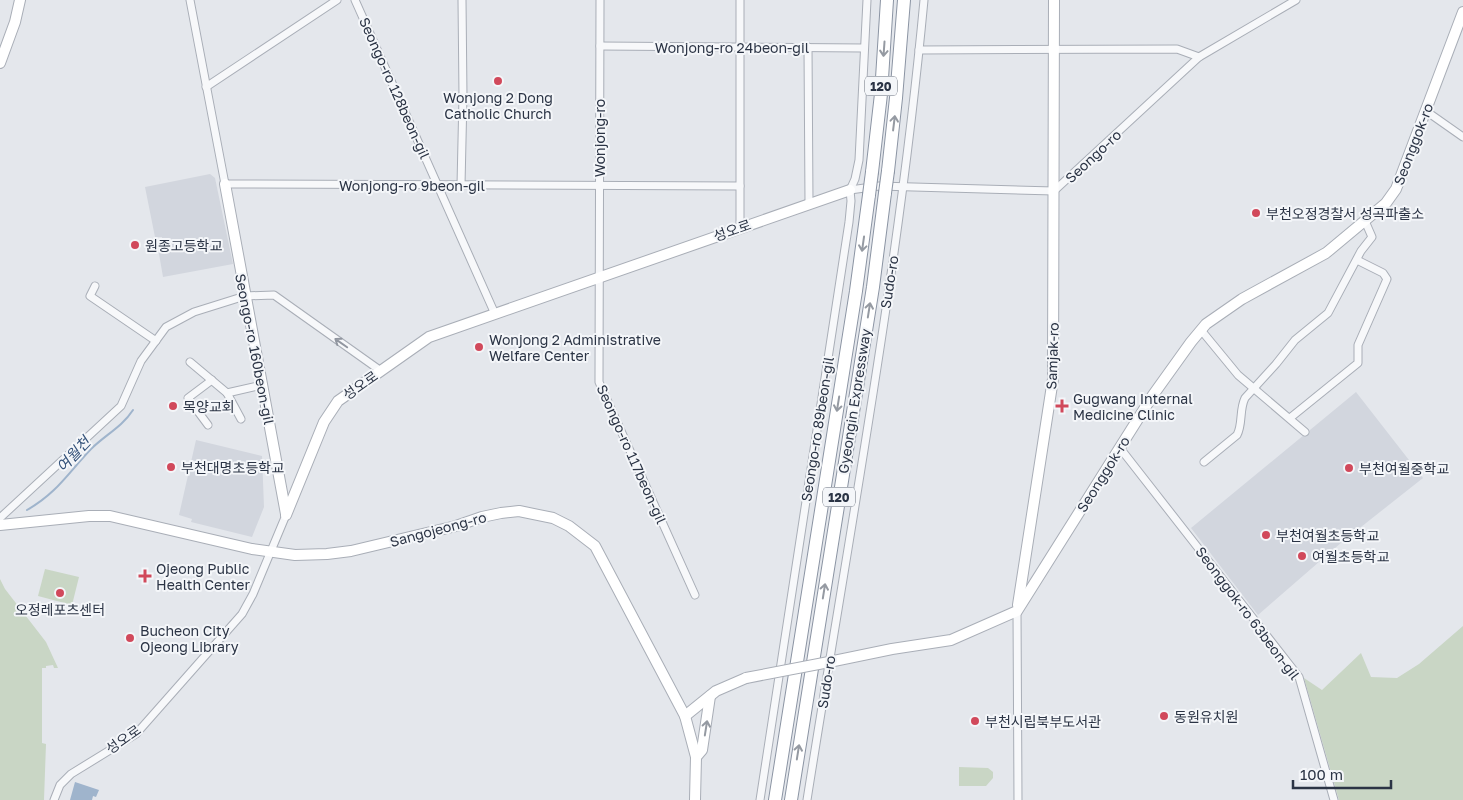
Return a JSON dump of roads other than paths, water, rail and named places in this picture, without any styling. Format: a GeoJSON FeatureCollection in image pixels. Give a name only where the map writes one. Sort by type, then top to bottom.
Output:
{"type":"FeatureCollection","features":[{"type":"Feature","properties":{"kind":"highway","name":"Gyeongin Expressway"},"geometry":{"type":"LineString","coordinates":[[775,800],[856,291],[881,94],[887,0]]}},
{"type":"Feature","properties":{"kind":"highway","name":"Gyeongin Expressway"},"geometry":{"type":"LineString","coordinates":[[791,800],[873,287],[896,98],[904,0]]}},
{"type":"Feature","properties":{"kind":"street"},"geometry":{"type":"LineString","coordinates":[[0,64],[20,0]]}},
{"type":"Feature","properties":{"kind":"street"},"geometry":{"type":"LineString","coordinates":[[190,0],[225,184]]}},
{"type":"Feature","properties":{"kind":"street"},"geometry":{"type":"LineString","coordinates":[[206,86],[337,0]]}},
{"type":"Feature","properties":{"kind":"street","name":"Seongo-ro 128beon-gil"},"geometry":{"type":"LineString","coordinates":[[355,0],[495,314]]}},
{"type":"Feature","properties":{"kind":"street"},"geometry":{"type":"LineString","coordinates":[[461,185],[463,96],[462,0]]}},
{"type":"Feature","properties":{"kind":"street","name":"Wonjong-ro"},"geometry":{"type":"LineString","coordinates":[[599,276],[600,0]]}},
{"type":"Feature","properties":{"kind":"street"},"geometry":{"type":"LineString","coordinates":[[740,0],[740,227]]}},
{"type":"Feature","properties":{"kind":"street","name":"Seongo-ro 89beon-gil"},"geometry":{"type":"LineString","coordinates":[[760,800],[849,222],[850,190],[855,179],[859,160],[867,0]]}},
{"type":"Feature","properties":{"kind":"street","name":"Sudo-ro"},"geometry":{"type":"LineString","coordinates":[[807,800],[854,517],[904,186],[924,0]]}},
{"type":"Feature","properties":{"kind":"street","name":"Samjak-ro"},"geometry":{"type":"LineString","coordinates":[[1018,800],[1017,611],[1053,379],[1054,0]]}},
{"type":"Feature","properties":{"kind":"street","name":"Seongo-ro"},"geometry":{"type":"LineString","coordinates":[[850,190],[867,187],[904,186],[1054,191],[1199,57],[1296,0]]}},
{"type":"Feature","properties":{"kind":"street","name":"Seonggok-ro"},"geometry":{"type":"LineString","coordinates":[[1017,611],[1153,394],[1201,330],[1218,315],[1242,299],[1326,253],[1386,203],[1396,189],[1463,12]]}},
{"type":"Feature","properties":{"kind":"street","name":"Wonjong-ro 24beon-gil"},"geometry":{"type":"LineString","coordinates":[[600,46],[864,48]]}},
{"type":"Feature","properties":{"kind":"street"},"geometry":{"type":"LineString","coordinates":[[808,48],[809,203]]}},
{"type":"Feature","properties":{"kind":"street"},"geometry":{"type":"LineString","coordinates":[[919,50],[1177,49],[1199,57]]}},
{"type":"Feature","properties":{"kind":"street"},"geometry":{"type":"LineString","coordinates":[[1426,111],[1463,137]]}},
{"type":"Feature","properties":{"kind":"street","name":"Wonjong-ro 9beon-gil"},"geometry":{"type":"LineString","coordinates":[[225,184],[740,186]]}},
{"type":"Feature","properties":{"kind":"street","name":"Seongo-ro 160beon-gil"},"geometry":{"type":"LineString","coordinates":[[225,184],[286,515]]}},
{"type":"Feature","properties":{"kind":"street","name":"성오로"},"geometry":{"type":"LineString","coordinates":[[54,800],[60,785],[71,774],[136,734],[242,614],[253,594],[324,422],[338,401],[429,337],[599,276],[850,190]]}},
{"type":"Feature","properties":{"kind":"street"},"geometry":{"type":"LineString","coordinates":[[1204,462],[1237,435],[1240,430],[1242,404],[1245,398],[1295,340],[1328,313],[1358,260],[1361,251],[1372,237],[1365,221]]}},
{"type":"Feature","properties":{"kind":"street"},"geometry":{"type":"LineString","coordinates":[[1290,418],[1358,363],[1358,345],[1387,279],[1383,273],[1358,260]]}},
{"type":"Feature","properties":{"kind":"street","name":"Seongo-ro 117beon-gil"},"geometry":{"type":"LineString","coordinates":[[599,276],[599,382],[695,595]]}},
{"type":"Feature","properties":{"kind":"street"},"geometry":{"type":"LineString","coordinates":[[95,286],[90,296],[156,340]]}},
{"type":"Feature","properties":{"kind":"street"},"geometry":{"type":"LineString","coordinates":[[0,518],[122,406],[140,360],[166,327],[194,312],[245,296],[274,295],[381,371]]}},
{"type":"Feature","properties":{"kind":"street"},"geometry":{"type":"LineString","coordinates":[[1201,330],[1238,375],[1305,432]]}},
{"type":"Feature","properties":{"kind":"street"},"geometry":{"type":"LineString","coordinates":[[190,362],[227,393],[241,419]]}},
{"type":"Feature","properties":{"kind":"street"},"geometry":{"type":"LineString","coordinates":[[208,425],[188,398],[212,380]]}},
{"type":"Feature","properties":{"kind":"street"},"geometry":{"type":"LineString","coordinates":[[227,393],[262,385]]}},
{"type":"Feature","properties":{"kind":"street","name":"Seonggok-ro 63beon-gil"},"geometry":{"type":"LineString","coordinates":[[1120,448],[1299,677],[1334,800]]}},
{"type":"Feature","properties":{"kind":"street","name":"Sangojeong-ro"},"geometry":{"type":"LineString","coordinates":[[0,525],[89,516],[110,516],[270,552],[296,555],[350,551],[456,526],[501,513],[519,511],[552,518],[568,526],[595,546],[685,716],[696,758],[695,800]]}},
{"type":"Feature","properties":{"kind":"street"},"geometry":{"type":"LineString","coordinates":[[685,716],[716,691],[746,678],[951,640],[1017,611]]}},
{"type":"Feature","properties":{"kind":"street"},"geometry":{"type":"LineString","coordinates":[[696,758],[702,750],[710,696]]}},
{"type":"Feature","properties":{"kind":"water"},"geometry":{"type":"Polygon","coordinates":[[[75,782],[99,790],[96,797],[93,796],[92,800],[70,800],[75,782]]]}},
{"type":"Feature","properties":{"kind":"waterway","name":"여월천"},"geometry":{"type":"LineString","coordinates":[[27,510],[54,490],[91,449],[124,421],[133,410]]}},
{"type":"Feature","properties":{"kind":"place","name":"Wonjong 2 Dong Catholic Church"},"geometry":{"type":"Point","coordinates":[498,81]}},
{"type":"Feature","properties":{"kind":"place","name":"부천오정경찰서 성곡파출소"},"geometry":{"type":"Point","coordinates":[1256,213]}},
{"type":"Feature","properties":{"kind":"place","name":"원종고등학교"},"geometry":{"type":"Point","coordinates":[135,245]}},
{"type":"Feature","properties":{"kind":"place","name":"Wonjong 2 Administrative Welfare Center"},"geometry":{"type":"Point","coordinates":[479,347]}},
{"type":"Feature","properties":{"kind":"place","name":"목양교회"},"geometry":{"type":"Point","coordinates":[173,406]}},
{"type":"Feature","properties":{"kind":"place","name":"Gugwang Internal Medicine Clinic"},"geometry":{"type":"Point","coordinates":[1062,406]}},
{"type":"Feature","properties":{"kind":"place","name":"부천대명초등학교"},"geometry":{"type":"Point","coordinates":[171,467]}},
{"type":"Feature","properties":{"kind":"place","name":"부천여월중학교"},"geometry":{"type":"Point","coordinates":[1349,468]}},
{"type":"Feature","properties":{"kind":"place","name":"부천여월초등학교"},"geometry":{"type":"Point","coordinates":[1266,535]}},
{"type":"Feature","properties":{"kind":"place","name":"여월초등학교"},"geometry":{"type":"Point","coordinates":[1302,556]}},
{"type":"Feature","properties":{"kind":"place","name":"Ojeong Public Health Center"},"geometry":{"type":"Point","coordinates":[145,576]}},
{"type":"Feature","properties":{"kind":"place","name":"오정레포츠센터"},"geometry":{"type":"Point","coordinates":[60,593]}},
{"type":"Feature","properties":{"kind":"place","name":"Bucheon City Ojeong Library"},"geometry":{"type":"Point","coordinates":[130,638]}},
{"type":"Feature","properties":{"kind":"place","name":"동원유치원"},"geometry":{"type":"Point","coordinates":[1164,716]}},
{"type":"Feature","properties":{"kind":"place","name":"부천시립북부도서관"},"geometry":{"type":"Point","coordinates":[975,721]}}]}
